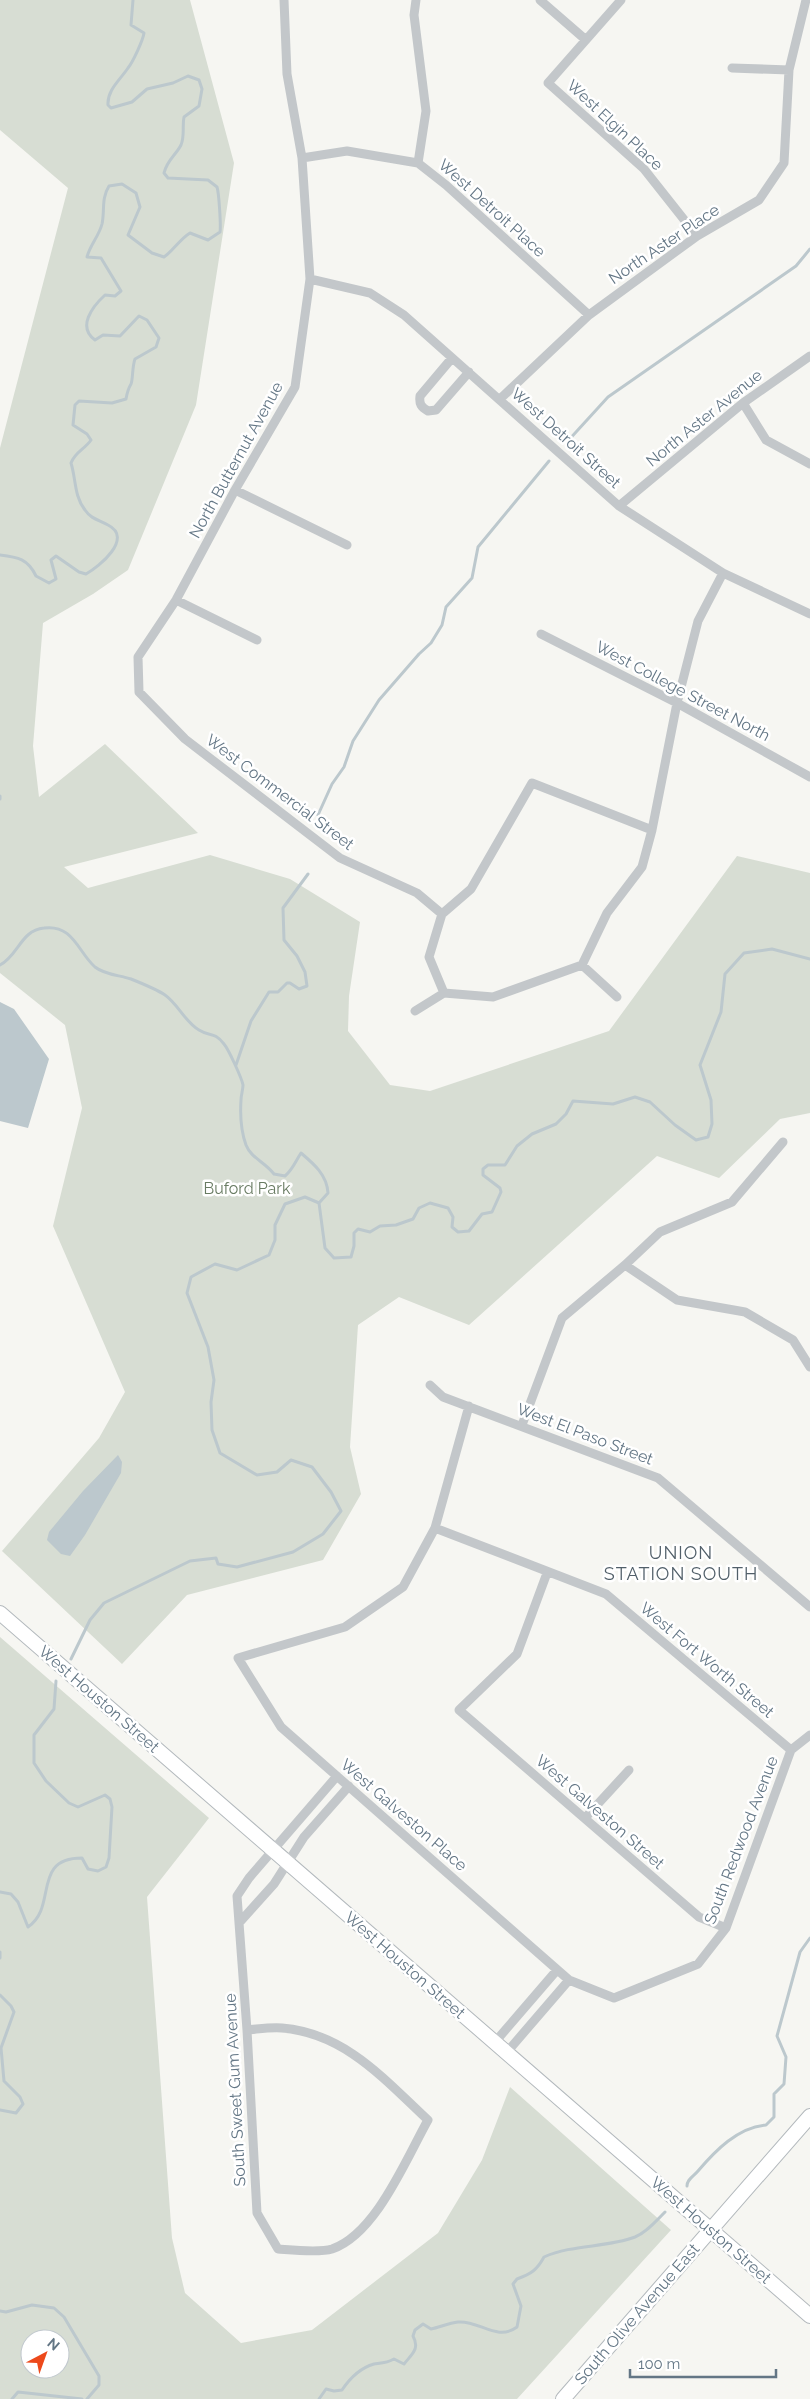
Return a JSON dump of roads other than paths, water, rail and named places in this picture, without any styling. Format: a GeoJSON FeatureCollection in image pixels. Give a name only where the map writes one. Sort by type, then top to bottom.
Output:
{"type":"FeatureCollection","features":[{"type":"Feature","properties":{"kind":"main road","name":"West Houston Street"},"geometry":{"type":"LineString","coordinates":[[0,1613],[810,2316]]}},
{"type":"Feature","properties":{"kind":"main road","name":"South Olive Avenue East"},"geometry":{"type":"LineString","coordinates":[[563,2399],[810,2116]]}},
{"type":"Feature","properties":{"kind":"street","name":"North Butternut Avenue"},"geometry":{"type":"LineString","coordinates":[[139,692],[138,657],[176,600],[235,490],[295,388],[310,279],[302,158],[288,74],[284,0]]}},
{"type":"Feature","properties":{"kind":"street"},"geometry":{"type":"LineString","coordinates":[[416,0],[414,15],[426,111],[418,163]]}},
{"type":"Feature","properties":{"kind":"street"},"geometry":{"type":"LineString","coordinates":[[540,0],[586,40],[621,0]]}},
{"type":"Feature","properties":{"kind":"street","name":"North Aster Place"},"geometry":{"type":"LineString","coordinates":[[500,399],[589,315],[697,236],[759,200],[784,163],[789,70],[806,0]]}},
{"type":"Feature","properties":{"kind":"street","name":"West Elgin Place"},"geometry":{"type":"LineString","coordinates":[[586,40],[548,83],[644,169],[697,236]]}},
{"type":"Feature","properties":{"kind":"street"},"geometry":{"type":"LineString","coordinates":[[732,68],[789,70]]}},
{"type":"Feature","properties":{"kind":"street","name":"West Detroit Place"},"geometry":{"type":"LineString","coordinates":[[302,158],[347,151],[418,163],[446,185],[589,315]]}},
{"type":"Feature","properties":{"kind":"street","name":"West Detroit Street"},"geometry":{"type":"LineString","coordinates":[[310,279],[370,293],[404,315],[619,506],[723,573],[810,614]]}},
{"type":"Feature","properties":{"kind":"street","name":"North Aster Avenue"},"geometry":{"type":"LineString","coordinates":[[619,506],[743,403],[810,356]]}},
{"type":"Feature","properties":{"kind":"street"},"geometry":{"type":"LineString","coordinates":[[452,358],[420,396],[419,402],[422,408],[428,412],[436,410],[469,372]]}},
{"type":"Feature","properties":{"kind":"street"},"geometry":{"type":"LineString","coordinates":[[743,403],[766,440],[810,464]]}},
{"type":"Feature","properties":{"kind":"street"},"geometry":{"type":"LineString","coordinates":[[235,490],[347,544]]}},
{"type":"Feature","properties":{"kind":"street"},"geometry":{"type":"LineString","coordinates":[[415,1011],[444,993],[493,998],[582,965],[607,913],[642,867],[652,830],[677,703],[698,621],[723,573]]}},
{"type":"Feature","properties":{"kind":"street"},"geometry":{"type":"LineString","coordinates":[[176,600],[257,640]]}},
{"type":"Feature","properties":{"kind":"street","name":"West College Street North"},"geometry":{"type":"LineString","coordinates":[[541,634],[677,703],[810,777]]}},
{"type":"Feature","properties":{"kind":"street","name":"West Commercial Street"},"geometry":{"type":"LineString","coordinates":[[139,692],[185,739],[340,858],[417,894],[442,914]]}},
{"type":"Feature","properties":{"kind":"street"},"geometry":{"type":"LineString","coordinates":[[444,993],[429,957],[442,914],[471,889],[532,783],[652,830]]}},
{"type":"Feature","properties":{"kind":"street"},"geometry":{"type":"LineString","coordinates":[[582,965],[617,997]]}},
{"type":"Feature","properties":{"kind":"street"},"geometry":{"type":"LineString","coordinates":[[522,1425],[562,1318],[625,1265],[660,1232],[732,1202],[783,1142]]}},
{"type":"Feature","properties":{"kind":"street"},"geometry":{"type":"LineString","coordinates":[[625,1265],[677,1300],[745,1312],[792,1340],[810,1367]]}},
{"type":"Feature","properties":{"kind":"street","name":"West El Paso Street"},"geometry":{"type":"LineString","coordinates":[[430,1385],[443,1397],[522,1425],[658,1478],[810,1608]]}},
{"type":"Feature","properties":{"kind":"street"},"geometry":{"type":"LineString","coordinates":[[435,1528],[469,1406]]}},
{"type":"Feature","properties":{"kind":"street","name":"West Fort Worth Street"},"geometry":{"type":"LineString","coordinates":[[435,1528],[547,1573],[606,1594],[792,1750]]}},
{"type":"Feature","properties":{"kind":"street","name":"West Galveston Place"},"geometry":{"type":"LineString","coordinates":[[435,1528],[403,1587],[345,1628],[238,1658],[281,1727],[569,1980]]}},
{"type":"Feature","properties":{"kind":"street","name":"West Galveston Street"},"geometry":{"type":"LineString","coordinates":[[547,1573],[517,1654],[459,1710],[699,1918],[726,1928]]}},
{"type":"Feature","properties":{"kind":"street","name":"South Redwood Avenue"},"geometry":{"type":"LineString","coordinates":[[569,1980],[614,1998],[698,1964],[726,1928],[792,1750],[810,1735]]}},
{"type":"Feature","properties":{"kind":"street"},"geometry":{"type":"LineString","coordinates":[[585,1818],[629,1770]]}},
{"type":"Feature","properties":{"kind":"street","name":"South Sweet Gum Avenue"},"geometry":{"type":"LineString","coordinates":[[248,2030],[283,2028],[329,2040],[360,2058],[428,2120],[374,2218],[352,2240],[330,2250],[278,2250],[257,2213],[248,2030],[237,1896],[249,1878],[338,1776]]}},
{"type":"Feature","properties":{"kind":"street"},"geometry":{"type":"LineString","coordinates":[[239,1923],[269,1890],[304,1837],[348,1786]]}},
{"type":"Feature","properties":{"kind":"street"},"geometry":{"type":"LineString","coordinates":[[495,2042],[557,1970]]}},
{"type":"Feature","properties":{"kind":"street"},"geometry":{"type":"LineString","coordinates":[[507,2052],[569,1980]]}},
{"type":"Feature","properties":{"kind":"waterway"},"geometry":{"type":"LineString","coordinates":[[0,555],[26,562],[36,576],[49,583],[56,579],[51,560],[56,556],[79,572],[86,574],[106,559],[116,544],[117,537],[115,531],[87,513],[81,505],[77,493],[71,463],[75,456],[91,440],[87,434],[73,425],[75,405],[79,401],[112,403],[126,399],[132,382],[135,359],[156,347],[159,338],[147,320],[139,316],[120,336],[103,335],[95,340],[87,329],[88,317],[100,300],[105,295],[115,296],[121,291],[101,258],[87,257],[102,224],[104,200],[109,186],[122,184],[136,193],[140,207],[128,235],[152,253],[164,257],[190,233],[208,240],[220,232],[217,187],[208,180],[168,178],[164,173],[167,165],[181,145],[184,117],[199,106],[202,89],[199,80],[188,76],[173,83],[147,89],[132,102],[111,108],[108,105],[112,90],[138,51],[144,33],[131,25],[133,0]]}},
{"type":"Feature","properties":{"kind":"waterway"},"geometry":{"type":"LineString","coordinates":[[566,443],[608,397],[796,266],[810,249]]}},
{"type":"Feature","properties":{"kind":"waterway"},"geometry":{"type":"LineString","coordinates":[[318,815],[332,784],[344,767],[353,741],[379,700],[431,643],[442,625],[446,607],[472,578],[478,547],[549,461]]}},
{"type":"Feature","properties":{"kind":"waterway"},"geometry":{"type":"LineString","coordinates":[[236,1065],[251,1021],[269,992],[278,992],[287,983],[299,989],[307,986],[305,972],[297,956],[284,940],[283,908],[308,874]]}},
{"type":"Feature","properties":{"kind":"waterway"},"geometry":{"type":"LineString","coordinates":[[0,965],[11,956],[30,933],[44,928],[54,928],[62,930],[74,940],[89,961],[99,970],[131,979],[165,995],[194,1027],[217,1037],[229,1052],[243,1085],[241,1123],[246,1145],[251,1153],[274,1174],[285,1176],[301,1153],[322,1175],[328,1193],[319,1203],[305,1197],[285,1204],[275,1225],[275,1240],[269,1255],[237,1270],[215,1264],[191,1277],[187,1293],[208,1347],[214,1380],[211,1402],[212,1430],[220,1453],[257,1475],[277,1472],[291,1460],[312,1467],[331,1492],[341,1511],[323,1534],[293,1552],[237,1567],[218,1564],[216,1558],[190,1561],[104,1603],[90,1620],[71,1659]]}},
{"type":"Feature","properties":{"kind":"waterway"},"geometry":{"type":"LineString","coordinates":[[319,1203],[325,1248],[334,1258],[351,1257],[354,1246],[354,1233],[358,1229],[370,1232],[380,1226],[396,1225],[413,1219],[419,1208],[430,1203],[448,1208],[453,1217],[452,1227],[458,1232],[469,1231],[482,1214],[492,1212],[501,1192],[500,1188],[483,1175],[483,1169],[488,1165],[505,1165],[517,1146],[532,1134],[556,1124],[566,1114],[573,1101],[613,1104],[635,1097],[650,1102],[675,1125],[696,1140],[708,1137],[712,1124],[711,1100],[700,1065],[721,1012],[725,974],[744,953],[772,949],[810,959]]}},
{"type":"Feature","properties":{"kind":"waterway"},"geometry":{"type":"LineString","coordinates":[[0,1892],[11,1894],[18,1902],[28,1927],[37,1918],[42,1908],[50,1875],[56,1866],[66,1860],[82,1858],[88,1869],[98,1871],[106,1867],[109,1858],[112,1807],[110,1799],[105,1795],[78,1807],[69,1803],[46,1781],[34,1763],[34,1735],[54,1709],[56,1681]]}},
{"type":"Feature","properties":{"kind":"waterway"},"geometry":{"type":"LineString","coordinates":[[687,2186],[691,2178],[728,2141],[746,2130],[766,2125],[774,2117],[774,2094],[784,2084],[786,2057],[777,2036],[800,1952],[810,1938]]}},
{"type":"Feature","properties":{"kind":"waterway"},"geometry":{"type":"LineString","coordinates":[[0,1952],[0,1958]]}},
{"type":"Feature","properties":{"kind":"waterway"},"geometry":{"type":"LineString","coordinates":[[0,1995],[14,2012],[1,2048],[4,2081],[20,2097],[23,2104],[16,2113],[0,2110]]}},
{"type":"Feature","properties":{"kind":"waterway"},"geometry":{"type":"LineString","coordinates":[[319,2399],[326,2389],[342,2390],[348,2381],[364,2368],[394,2359],[404,2364],[415,2348],[416,2344],[413,2336],[415,2330],[423,2324],[431,2329],[458,2322],[466,2322],[495,2331],[510,2331],[517,2327],[521,2306],[513,2284],[517,2279],[533,2271],[544,2257],[566,2250],[613,2243],[635,2237],[647,2229],[665,2212]]}},
{"type":"Feature","properties":{"kind":"waterway"},"geometry":{"type":"LineString","coordinates":[[0,2311],[6,2312],[32,2305],[54,2308],[64,2317],[99,2376],[99,2385],[87,2399]]}},
{"type":"Feature","properties":{"kind":"waterway"},"geometry":{"type":"LineString","coordinates":[[12,2399],[18,2392],[82,2399]]}},
{"type":"Feature","properties":{"kind":"district","name":"UNION STATION SOUTH"},"geometry":{"type":"Point","coordinates":[681,1562]}},
{"type":"Feature","properties":{"kind":"park label","name":"Buford Park"},"geometry":{"type":"Point","coordinates":[247,1188]}}]}
